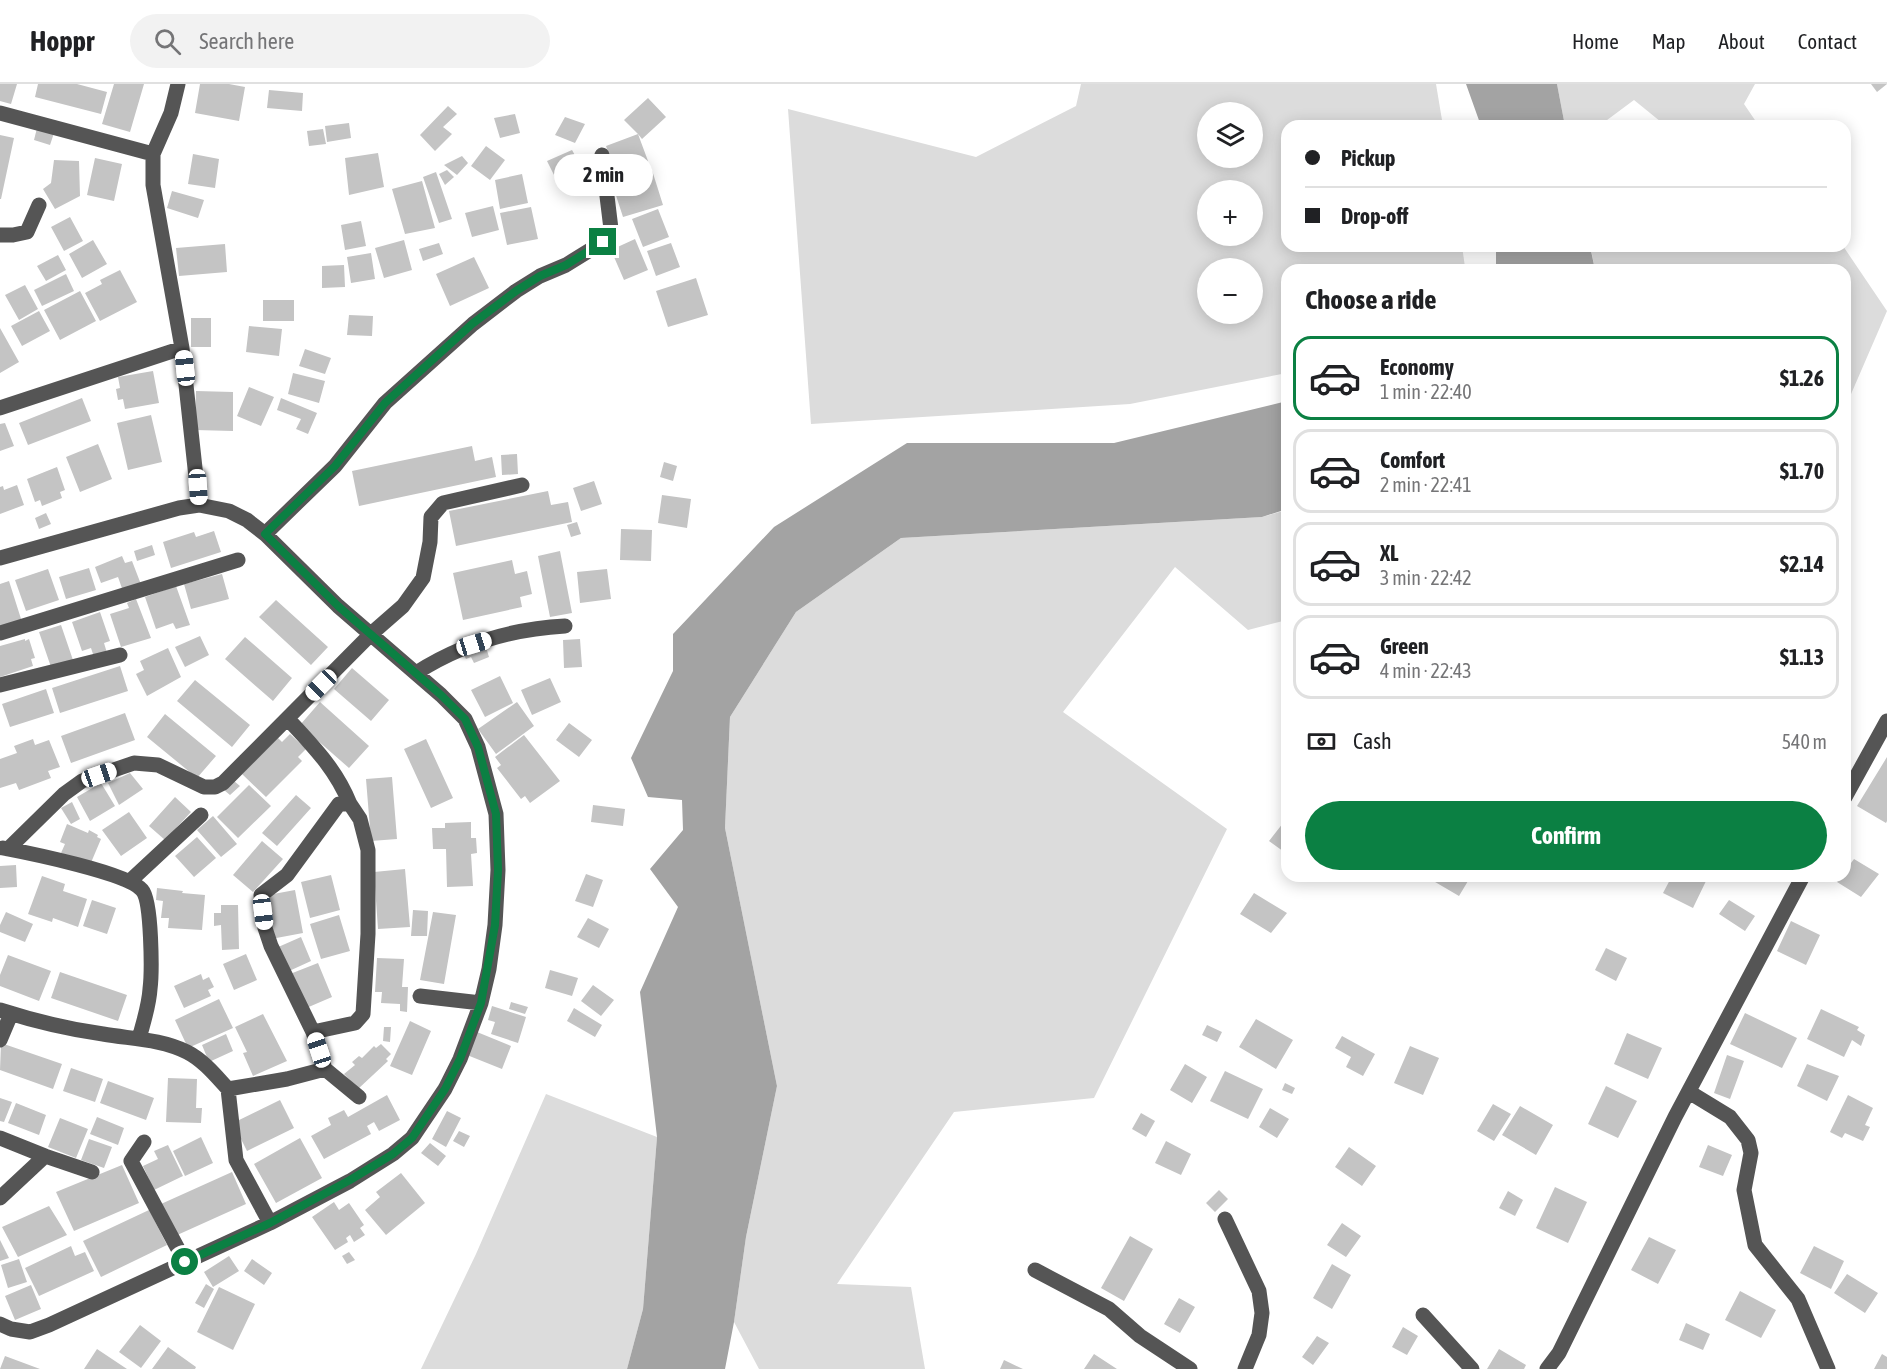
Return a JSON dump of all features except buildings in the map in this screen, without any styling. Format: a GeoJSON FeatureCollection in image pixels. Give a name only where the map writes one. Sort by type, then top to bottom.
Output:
{"type":"FeatureCollection","features":[{"type":"Feature","properties":{"kind":"street"},"geometry":{"type":"LineString","coordinates":[[178,84],[171,113],[153,154],[153,185],[182,348],[199,505]]}},
{"type":"Feature","properties":{"kind":"street"},"geometry":{"type":"LineString","coordinates":[[0,113],[153,154]]}},
{"type":"Feature","properties":{"kind":"street"},"geometry":{"type":"LineString","coordinates":[[265,534],[335,466],[385,403],[472,324],[516,291],[540,276],[566,265],[603,242],[611,229],[602,155]]}},
{"type":"Feature","properties":{"kind":"street"},"geometry":{"type":"LineString","coordinates":[[0,235],[27,232],[39,205]]}},
{"type":"Feature","properties":{"kind":"street"},"geometry":{"type":"LineString","coordinates":[[0,408],[182,348]]}},
{"type":"Feature","properties":{"kind":"street"},"geometry":{"type":"LineString","coordinates":[[4,848],[64,794],[82,781],[134,763],[158,765],[204,787],[215,787],[223,783],[371,634],[403,606],[423,578],[430,542],[431,517],[443,503],[522,485]]}},
{"type":"Feature","properties":{"kind":"street"},"geometry":{"type":"LineString","coordinates":[[0,558],[179,508],[199,505],[230,511],[247,520],[265,534],[338,606],[465,719],[478,747],[496,814],[498,870],[495,925],[481,1003],[460,1059],[445,1089],[412,1138],[393,1154],[350,1180],[270,1223],[30,1332],[11,1329],[0,1324]]}},
{"type":"Feature","properties":{"kind":"street"},"geometry":{"type":"LineString","coordinates":[[0,633],[238,560]]}},
{"type":"Feature","properties":{"kind":"street"},"geometry":{"type":"LineString","coordinates":[[416,673],[435,661],[474,644],[535,627],[565,626]]}},
{"type":"Feature","properties":{"kind":"street"},"geometry":{"type":"LineString","coordinates":[[0,685],[120,655]]}},
{"type":"Feature","properties":{"kind":"street"},"geometry":{"type":"LineString","coordinates":[[288,719],[327,761],[342,785],[350,804],[360,819],[368,850],[368,934],[363,1014],[356,1023],[313,1032]]}},
{"type":"Feature","properties":{"kind":"street"},"geometry":{"type":"LineString","coordinates":[[1851,786],[1887,721]]}},
{"type":"Feature","properties":{"kind":"street"},"geometry":{"type":"LineString","coordinates":[[350,804],[339,804],[287,875],[261,896],[265,928],[271,946],[313,1032],[325,1069],[359,1097]]}},
{"type":"Feature","properties":{"kind":"street"},"geometry":{"type":"LineString","coordinates":[[130,881],[201,815]]}},
{"type":"Feature","properties":{"kind":"street"},"geometry":{"type":"LineString","coordinates":[[4,848],[65,861],[130,881],[143,891],[149,904],[150,990],[139,1039]]}},
{"type":"Feature","properties":{"kind":"street"},"geometry":{"type":"LineString","coordinates":[[1547,1369],[1559,1353],[1689,1092],[1800,882]]}},
{"type":"Feature","properties":{"kind":"street"},"geometry":{"type":"LineString","coordinates":[[420,996],[481,1003]]}},
{"type":"Feature","properties":{"kind":"street"},"geometry":{"type":"LineString","coordinates":[[0,1040],[6,1012],[78,1030],[167,1043],[190,1053],[212,1071],[228,1089],[236,1160],[270,1223]]}},
{"type":"Feature","properties":{"kind":"street"},"geometry":{"type":"LineString","coordinates":[[228,1089],[287,1079],[325,1069]]}},
{"type":"Feature","properties":{"kind":"street"},"geometry":{"type":"LineString","coordinates":[[1689,1092],[1730,1117],[1748,1140],[1751,1153],[1744,1190],[1755,1245],[1798,1299],[1828,1369]]}},
{"type":"Feature","properties":{"kind":"street"},"geometry":{"type":"LineString","coordinates":[[0,1138],[92,1172]]}},
{"type":"Feature","properties":{"kind":"street"},"geometry":{"type":"LineString","coordinates":[[144,1142],[131,1161],[185,1262]]}},
{"type":"Feature","properties":{"kind":"street"},"geometry":{"type":"LineString","coordinates":[[0,1198],[45,1156]]}},
{"type":"Feature","properties":{"kind":"street"},"geometry":{"type":"LineString","coordinates":[[1225,1220],[1259,1291],[1262,1313],[1258,1335],[1245,1369]]}},
{"type":"Feature","properties":{"kind":"street"},"geometry":{"type":"LineString","coordinates":[[1035,1270],[1109,1310],[1140,1336],[1190,1369]]}},
{"type":"Feature","properties":{"kind":"street"},"geometry":{"type":"LineString","coordinates":[[1423,1315],[1472,1369]]}},
{"type":"Feature","properties":{"kind":"shaded area"},"geometry":{"type":"Polygon","coordinates":[[[1081,84],[1436,84],[1442,120],[1281,120],[1281,252],[1463,252],[1465,264],[1281,264],[1281,374],[1130,404],[811,424],[788,109],[976,157],[1076,106],[1081,84]]]}},
{"type":"Feature","properties":{"kind":"shaded area"},"geometry":{"type":"Polygon","coordinates":[[[1466,84],[1557,84],[1564,120],[1479,120],[1466,84]]]}},
{"type":"Feature","properties":{"kind":"shaded area"},"geometry":{"type":"Polygon","coordinates":[[[1557,84],[1755,84],[1744,104],[1755,120],[1659,120],[1634,100],[1607,120],[1564,120],[1557,84]]]}},
{"type":"Feature","properties":{"kind":"shaded area"},"geometry":{"type":"Polygon","coordinates":[[[1496,252],[1591,252],[1594,264],[1496,264],[1496,252]]]}},
{"type":"Feature","properties":{"kind":"shaded area"},"geometry":{"type":"Polygon","coordinates":[[[1592,252],[1847,252],[1887,311],[1851,394],[1851,264],[1594,264],[1592,252]]]}},
{"type":"Feature","properties":{"kind":"shaded area"},"geometry":{"type":"Polygon","coordinates":[[[1281,402],[1281,511],[1262,517],[901,538],[796,612],[730,717],[725,828],[777,1086],[746,1237],[725,1369],[627,1369],[643,1309],[657,1137],[640,992],[678,907],[650,869],[683,830],[682,800],[648,797],[631,758],[673,671],[673,634],[774,527],[907,443],[1114,443],[1281,402]]]}},
{"type":"Feature","properties":{"kind":"shaded area"},"geometry":{"type":"Polygon","coordinates":[[[1281,512],[1281,622],[1248,630],[1175,567],[1063,712],[1227,829],[1094,1098],[954,1112],[837,1284],[911,1287],[925,1369],[759,1369],[734,1322],[746,1237],[777,1086],[725,828],[730,717],[796,612],[901,538],[1262,517],[1281,512]]]}},
{"type":"Feature","properties":{"kind":"shaded area"},"geometry":{"type":"Polygon","coordinates":[[[546,1094],[657,1137],[643,1309],[627,1369],[421,1369],[476,1254],[546,1094]]]}},
{"type":"Feature","properties":{"kind":"route"},"geometry":{"type":"LineString","coordinates":[[185,1262],[270,1223],[350,1180],[393,1154],[412,1138],[445,1089],[460,1059],[481,1003],[489,969],[495,925],[498,870],[496,814],[478,747],[465,719],[441,695],[338,606],[265,534],[335,466],[385,403],[472,324],[516,291],[540,276],[566,265],[603,242]]}}]}
